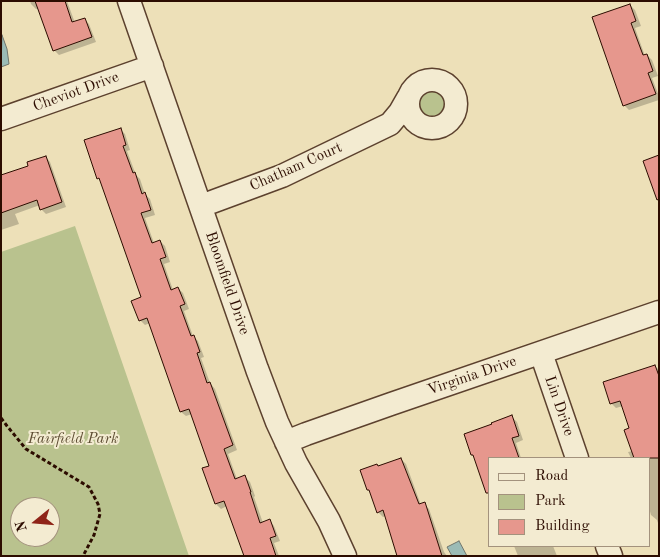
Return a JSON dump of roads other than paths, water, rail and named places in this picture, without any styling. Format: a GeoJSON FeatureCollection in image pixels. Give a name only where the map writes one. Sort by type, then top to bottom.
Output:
{"type":"FeatureCollection","features":[{"type":"Feature","properties":{"kind":"street","name":"Bloomfield Drive"},"geometry":{"type":"LineString","coordinates":[[129,1],[257,369],[296,464],[329,521],[345,556]]}},
{"type":"Feature","properties":{"kind":"street","name":"Cheviot Drive"},"geometry":{"type":"LineString","coordinates":[[1,119],[152,66]]}},
{"type":"Feature","properties":{"kind":"street","name":"Chatham Court"},"geometry":{"type":"LineString","coordinates":[[201,206],[282,176],[390,124],[400,112],[411,90],[424,80],[432,79],[447,84],[456,98],[457,106],[451,120],[437,128],[390,124]]}},
{"type":"Feature","properties":{"kind":"street"},"geometry":{"type":"LineString","coordinates":[[408,98],[410,114],[414,121],[421,126]]}},
{"type":"Feature","properties":{"kind":"street","name":"Virginia Drive"},"geometry":{"type":"LineString","coordinates":[[286,442],[659,312]]}},
{"type":"Feature","properties":{"kind":"street","name":"Lin Drive"},"geometry":{"type":"LineString","coordinates":[[541,353],[577,457]]}},
{"type":"Feature","properties":{"kind":"water"},"geometry":{"type":"Polygon","coordinates":[[[2,35],[7,49],[9,64],[1,67],[2,35]]]}},
{"type":"Feature","properties":{"kind":"water"},"geometry":{"type":"Polygon","coordinates":[[[459,541],[467,556],[452,556],[447,547],[459,541]]]}},
{"type":"Feature","properties":{"kind":"park label","name":"Fairfield Park"},"geometry":{"type":"Point","coordinates":[73,439]}}]}
